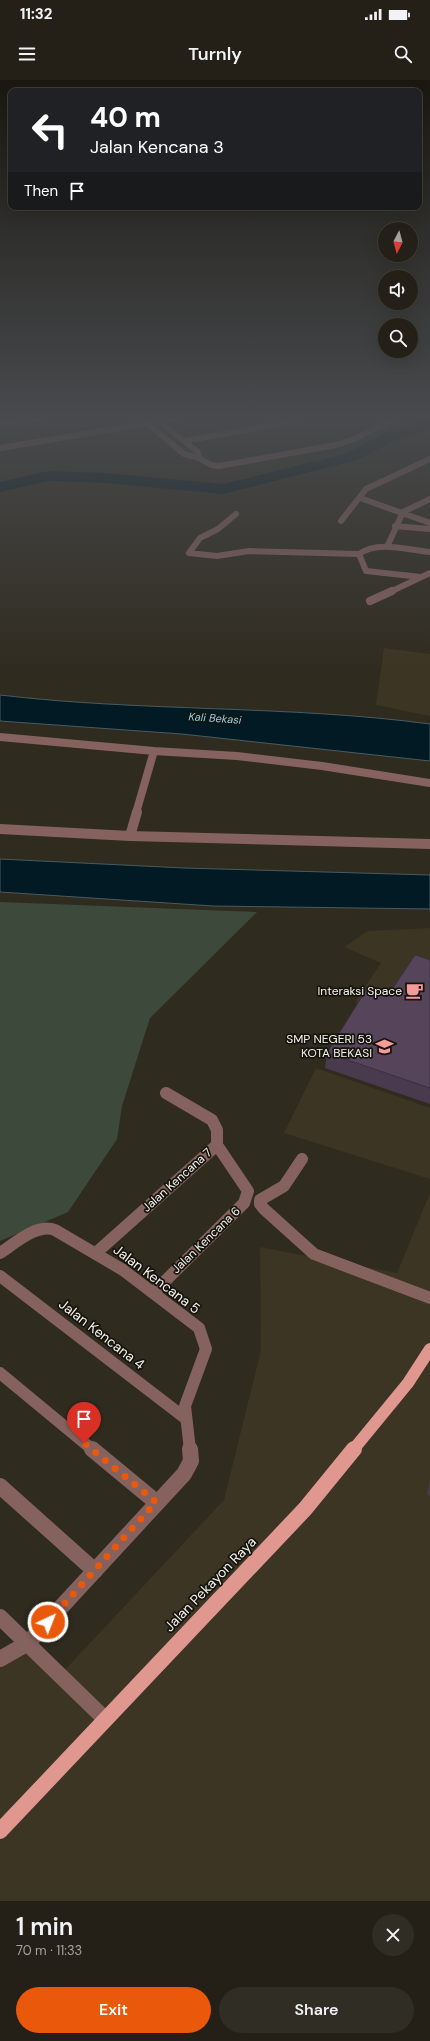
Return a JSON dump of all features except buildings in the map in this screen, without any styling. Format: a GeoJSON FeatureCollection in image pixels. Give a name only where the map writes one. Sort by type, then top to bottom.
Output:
{"type":"FeatureCollection","features":[{"type":"Feature","properties":{"kind":"main road","name":"Jalan Pekayon Raya"},"geometry":{"type":"LineString","coordinates":[[0,1831],[305,1509],[408,1383],[430,1349]]}},
{"type":"Feature","properties":{"kind":"street"},"geometry":{"type":"LineString","coordinates":[[341,521],[357,502]]}},
{"type":"Feature","properties":{"kind":"street"},"geometry":{"type":"LineString","coordinates":[[369,502],[403,512],[430,523]]}},
{"type":"Feature","properties":{"kind":"street"},"geometry":{"type":"LineString","coordinates":[[387,547],[395,526],[403,512],[424,502]]}},
{"type":"Feature","properties":{"kind":"street"},"geometry":{"type":"LineString","coordinates":[[236,514],[218,529],[200,538],[189,553],[218,556],[255,551],[359,554],[373,546],[430,552]]}},
{"type":"Feature","properties":{"kind":"street"},"geometry":{"type":"LineString","coordinates":[[395,526],[430,529]]}},
{"type":"Feature","properties":{"kind":"street"},"geometry":{"type":"LineString","coordinates":[[359,554],[360,560],[366,571],[421,577]]}},
{"type":"Feature","properties":{"kind":"street"},"geometry":{"type":"LineString","coordinates":[[370,601],[430,572]]}},
{"type":"Feature","properties":{"kind":"street"},"geometry":{"type":"LineString","coordinates":[[0,737],[154,751],[236,756],[322,766],[430,783]]}},
{"type":"Feature","properties":{"kind":"street"},"geometry":{"type":"LineString","coordinates":[[130,836],[154,751]]}},
{"type":"Feature","properties":{"kind":"street"},"geometry":{"type":"LineString","coordinates":[[0,829],[130,836],[430,844]]}},
{"type":"Feature","properties":{"kind":"street","name":"Jalan Kencana 7"},"geometry":{"type":"LineString","coordinates":[[97,1252],[216,1145],[217,1130],[212,1120],[166,1092]]}},
{"type":"Feature","properties":{"kind":"street","name":"Jalan Kencana 6"},"geometry":{"type":"LineString","coordinates":[[154,1292],[244,1203],[248,1197],[248,1191],[216,1145]]}},
{"type":"Feature","properties":{"kind":"street"},"geometry":{"type":"LineString","coordinates":[[302,1159],[284,1186],[260,1200],[260,1204],[264,1209],[314,1254],[430,1298]]}},
{"type":"Feature","properties":{"kind":"street","name":"Jalan Kencana 5"},"geometry":{"type":"LineString","coordinates":[[0,1253],[40,1230],[48,1228],[56,1230],[97,1252],[154,1292],[199,1328],[203,1336],[206,1349],[185,1406],[185,1418]]}},
{"type":"Feature","properties":{"kind":"street","name":"Jalan Kencana 4"},"geometry":{"type":"LineString","coordinates":[[0,1276],[185,1418]]}},
{"type":"Feature","properties":{"kind":"street"},"geometry":{"type":"LineString","coordinates":[[0,1373],[156,1502]]}},
{"type":"Feature","properties":{"kind":"street"},"geometry":{"type":"LineString","coordinates":[[0,1659],[28,1643],[95,1571],[156,1502],[184,1474],[191,1461],[188,1424],[185,1418]]}},
{"type":"Feature","properties":{"kind":"street"},"geometry":{"type":"LineString","coordinates":[[0,1486],[95,1571]]}},
{"type":"Feature","properties":{"kind":"street"},"geometry":{"type":"LineString","coordinates":[[0,1617],[105,1719]]}},
{"type":"Feature","properties":{"kind":"shaded area"},"geometry":{"type":"Polygon","coordinates":[[[384,648],[430,654],[430,716],[376,705],[384,648]]]}},
{"type":"Feature","properties":{"kind":"shaded area"},"geometry":{"type":"Polygon","coordinates":[[[430,928],[430,1028],[355,1002],[381,963],[344,947],[368,931],[430,928]]]}},
{"type":"Feature","properties":{"kind":"shaded area"},"geometry":{"type":"Polygon","coordinates":[[[316,1068],[430,1108],[430,1179],[284,1133],[316,1068]]]}},
{"type":"Feature","properties":{"kind":"shaded area"},"geometry":{"type":"Polygon","coordinates":[[[430,1193],[430,1901],[0,1901],[0,1666],[35,1639],[61,1674],[224,1500],[261,1350],[260,1247],[397,1273],[430,1193]]]}},
{"type":"Feature","properties":{"kind":"green space"},"geometry":{"type":"Polygon","coordinates":[[[0,902],[257,912],[150,1018],[122,1106],[117,1139],[68,1212],[0,1241],[0,902]]]}},
{"type":"Feature","properties":{"kind":"water","name":"Kali Bekasi"},"geometry":{"type":"Polygon","coordinates":[[[0,695],[108,704],[323,714],[430,724],[430,761],[182,734],[0,721],[0,695]]]}},
{"type":"Feature","properties":{"kind":"water"},"geometry":{"type":"Polygon","coordinates":[[[0,859],[184,868],[430,875],[430,909],[213,906],[0,892],[0,859]]]}},
{"type":"Feature","properties":{"kind":"place","name":"Interaksi Space"},"geometry":{"type":"Point","coordinates":[415,991]}},
{"type":"Feature","properties":{"kind":"place","name":"SMP NEGERI 53 KOTA BEKASI"},"geometry":{"type":"Point","coordinates":[385,1046]}},
{"type":"Feature","properties":{"kind":"route"},"geometry":{"type":"LineString","coordinates":[[48,1622],[156,1502],[84,1443]]}}]}
